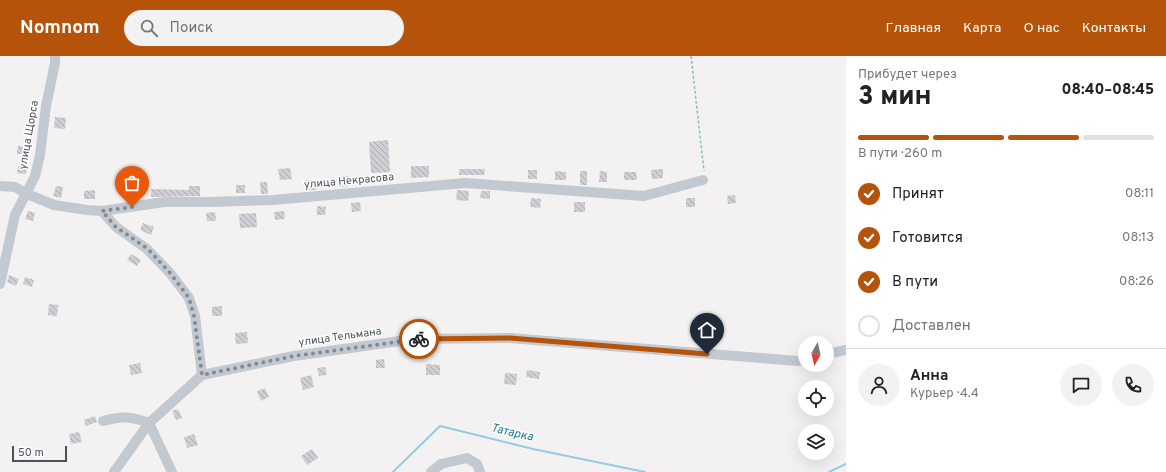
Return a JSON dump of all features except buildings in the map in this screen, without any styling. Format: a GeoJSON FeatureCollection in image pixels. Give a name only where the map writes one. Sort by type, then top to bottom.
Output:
{"type":"FeatureCollection","features":[{"type":"Feature","properties":{"kind":"street","name":"улица Щорса"},"geometry":{"type":"LineString","coordinates":[[0,284],[15,215],[35,176],[40,155],[46,106],[55,56]]}},
{"type":"Feature","properties":{"kind":"street","name":"улица Некрасова"},"geometry":{"type":"LineString","coordinates":[[0,186],[15,187],[27,194],[54,205],[102,211],[164,202],[273,200],[465,183],[644,196],[703,180]]}},
{"type":"Feature","properties":{"kind":"street"},"geometry":{"type":"LineString","coordinates":[[102,211],[116,227],[148,249],[170,273],[189,298],[194,316],[202,375],[149,423],[114,472]]}},
{"type":"Feature","properties":{"kind":"street","name":"улица Тельмана"},"geometry":{"type":"LineString","coordinates":[[202,375],[294,356],[414,339],[510,338],[798,361]]}},
{"type":"Feature","properties":{"kind":"street"},"geometry":{"type":"LineString","coordinates":[[834,353],[846,350]]}},
{"type":"Feature","properties":{"kind":"street"},"geometry":{"type":"LineString","coordinates":[[103,421],[117,418],[136,418],[149,423],[172,472]]}},
{"type":"Feature","properties":{"kind":"street"},"geometry":{"type":"LineString","coordinates":[[431,472],[441,464],[467,458],[477,464],[480,472]]}},
{"type":"Feature","properties":{"kind":"path"},"geometry":{"type":"LineString","coordinates":[[691,56],[705,174],[703,180]]}},
{"type":"Feature","properties":{"kind":"waterway","name":"Татарка"},"geometry":{"type":"LineString","coordinates":[[393,472],[440,426],[533,449],[645,472]]}},
{"type":"Feature","properties":{"kind":"waterway","name":"Татарка"},"geometry":{"type":"LineString","coordinates":[[829,472],[846,464]]}},
{"type":"Feature","properties":{"kind":"way so far"},"geometry":{"type":"LineString","coordinates":[[132,207],[102,211],[116,227],[148,249],[170,273],[189,298],[194,316],[202,375],[294,356],[419,339]]}},
{"type":"Feature","properties":{"kind":"route"},"geometry":{"type":"LineString","coordinates":[[419,339],[510,338],[707,354]]}}]}
